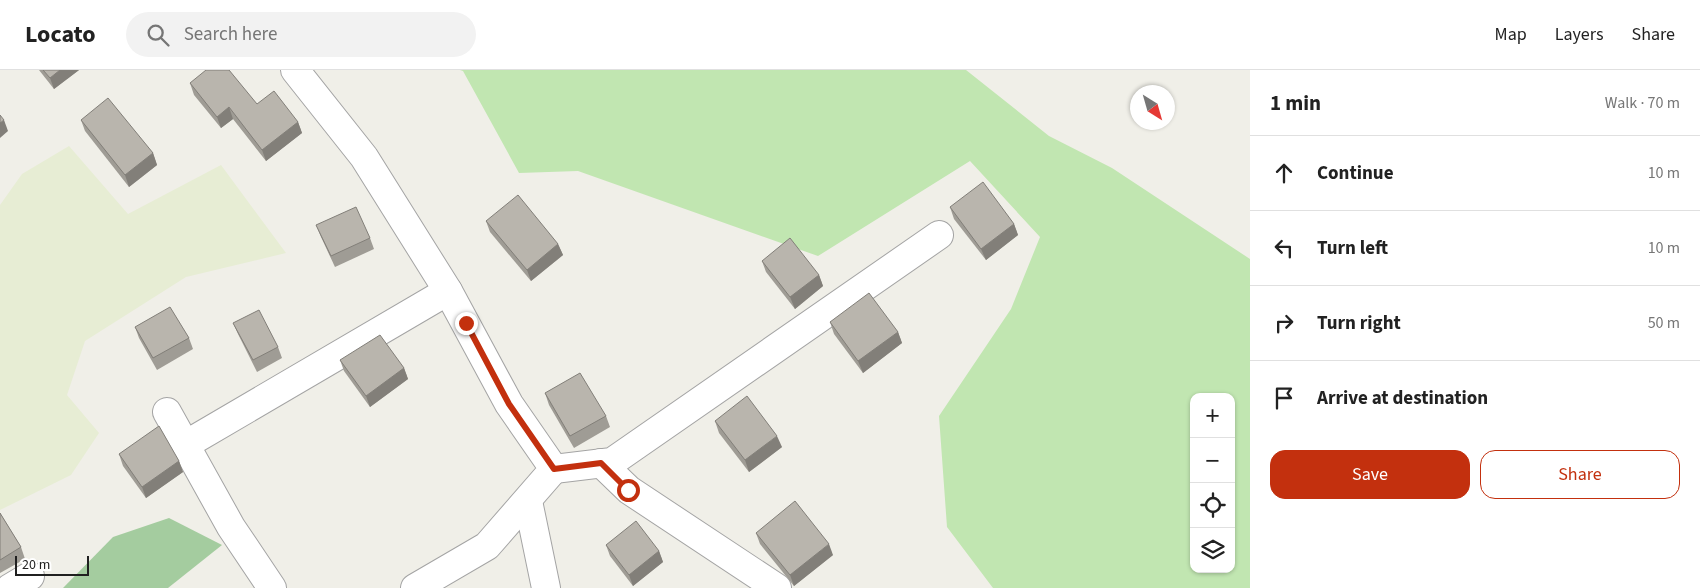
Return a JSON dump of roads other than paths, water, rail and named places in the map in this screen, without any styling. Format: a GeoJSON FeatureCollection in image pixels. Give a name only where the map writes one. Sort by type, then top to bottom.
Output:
{"type":"FeatureCollection","features":[{"type":"Feature","properties":{"kind":"street"},"geometry":{"type":"LineString","coordinates":[[295,70],[364,157],[448,291],[509,404],[554,469]]}},
{"type":"Feature","properties":{"kind":"street"},"geometry":{"type":"LineString","coordinates":[[415,588],[487,546],[554,469],[612,462],[939,234]]}},
{"type":"Feature","properties":{"kind":"street"},"geometry":{"type":"LineString","coordinates":[[185,445],[448,291]]}},
{"type":"Feature","properties":{"kind":"street"},"geometry":{"type":"LineString","coordinates":[[167,412],[230,527],[272,588]]}},
{"type":"Feature","properties":{"kind":"street"},"geometry":{"type":"LineString","coordinates":[[601,463],[628,490],[777,588]]}},
{"type":"Feature","properties":{"kind":"street"},"geometry":{"type":"LineString","coordinates":[[528,501],[546,588]]}}]}
